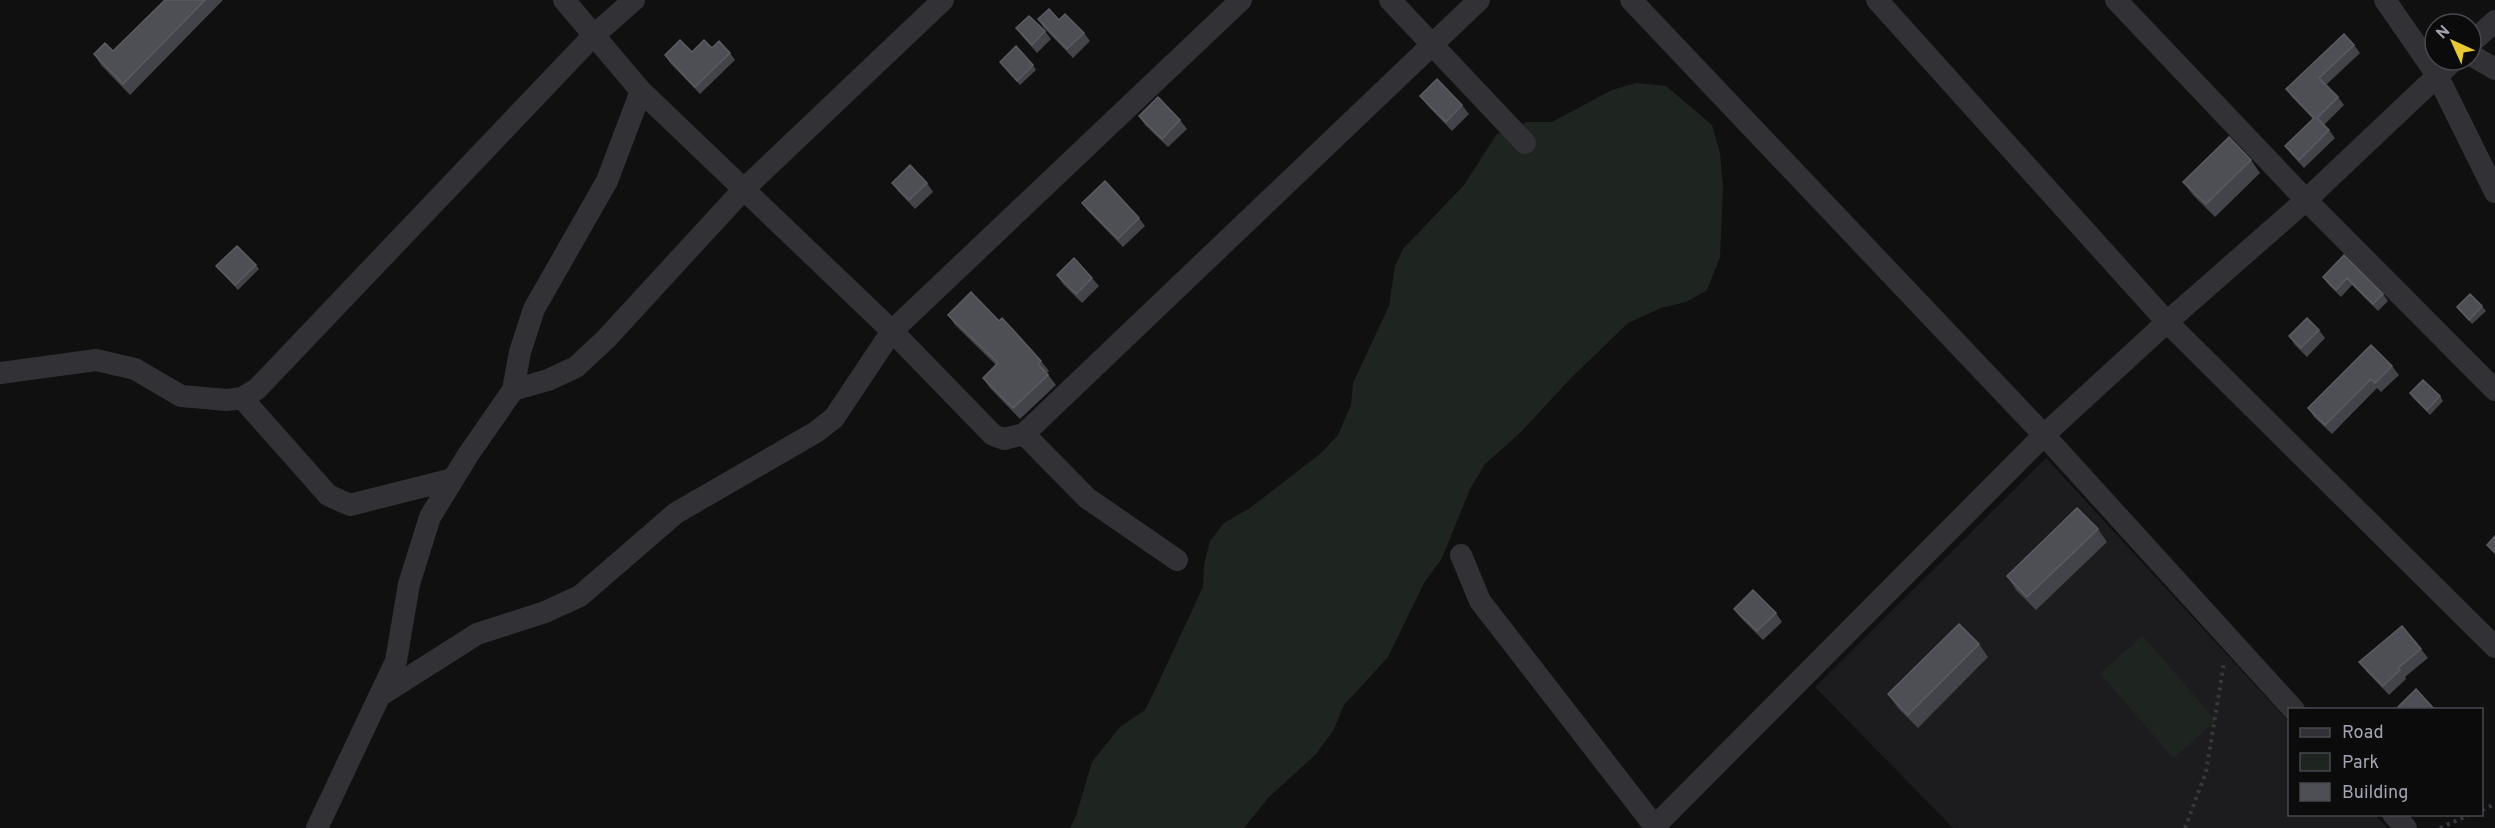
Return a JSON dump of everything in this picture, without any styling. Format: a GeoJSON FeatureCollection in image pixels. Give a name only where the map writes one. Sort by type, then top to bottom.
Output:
{"type":"FeatureCollection","features":[{"type":"Feature","properties":{"kind":"street"},"geometry":{"type":"LineString","coordinates":[[564,0],[641,91],[892,331],[993,435],[1004,439],[1024,434],[1479,0]]}},
{"type":"Feature","properties":{"kind":"street"},"geometry":{"type":"LineString","coordinates":[[0,373],[96,360],[135,369],[181,396],[227,400],[242,398],[257,389],[593,36],[634,0]]}},
{"type":"Feature","properties":{"kind":"street"},"geometry":{"type":"LineString","coordinates":[[513,390],[548,380],[576,367],[606,339],[743,190],[943,0]]}},
{"type":"Feature","properties":{"kind":"street"},"geometry":{"type":"LineString","coordinates":[[381,695],[477,634],[552,609],[580,596],[676,513],[816,432],[834,418],[892,331],[1241,0]]}},
{"type":"Feature","properties":{"kind":"street"},"geometry":{"type":"LineString","coordinates":[[1390,0],[1525,142]]}},
{"type":"Feature","properties":{"kind":"street"},"geometry":{"type":"LineString","coordinates":[[1631,0],[2044,435],[2292,708]]}},
{"type":"Feature","properties":{"kind":"street"},"geometry":{"type":"LineString","coordinates":[[1877,0],[2167,322],[2495,647]]}},
{"type":"Feature","properties":{"kind":"street"},"geometry":{"type":"LineString","coordinates":[[2116,0],[2306,200],[2495,390]]}},
{"type":"Feature","properties":{"kind":"street"},"geometry":{"type":"LineString","coordinates":[[2385,0],[2423,42]]}},
{"type":"Feature","properties":{"kind":"street"},"geometry":{"type":"LineString","coordinates":[[2483,32],[2495,21]]}},
{"type":"Feature","properties":{"kind":"street"},"geometry":{"type":"LineString","coordinates":[[1461,555],[1480,601],[1654,827],[2044,435],[2167,322],[2306,200],[2442,72]]}},
{"type":"Feature","properties":{"kind":"street"},"geometry":{"type":"LineString","coordinates":[[2448,72],[2495,192]]}},
{"type":"Feature","properties":{"kind":"street"},"geometry":{"type":"LineString","coordinates":[[318,828],[396,661],[409,584],[430,517],[513,390],[520,352],[534,309],[607,180],[641,91]]}},
{"type":"Feature","properties":{"kind":"street"},"geometry":{"type":"LineString","coordinates":[[242,398],[328,495],[338,502],[350,505],[453,479]]}},
{"type":"Feature","properties":{"kind":"street"},"geometry":{"type":"LineString","coordinates":[[1024,434],[1087,498],[1177,560]]}},
{"type":"Feature","properties":{"kind":"street"},"geometry":{"type":"LineString","coordinates":[[2395,816],[2406,828]]}},
{"type":"Feature","properties":{"kind":"path"},"geometry":{"type":"LineString","coordinates":[[2185,828],[2206,772],[2228,639]]}},
{"type":"Feature","properties":{"kind":"path"},"geometry":{"type":"LineString","coordinates":[[2440,828],[2467,816]]}},
{"type":"Feature","properties":{"kind":"shaded area"},"geometry":{"type":"Polygon","coordinates":[[[2046,458],[2288,721],[2288,816],[2376,816],[2388,828],[1953,828],[1815,687],[2046,458]]]}},
{"type":"Feature","properties":{"kind":"green space"},"geometry":{"type":"Polygon","coordinates":[[[1636,83],[1666,86],[1712,125],[1720,153],[1723,187],[1720,257],[1707,290],[1686,302],[1661,308],[1628,323],[1571,378],[1521,432],[1485,464],[1470,489],[1442,558],[1424,583],[1388,657],[1344,705],[1333,731],[1316,754],[1268,798],[1244,828],[1070,828],[1076,816],[1092,762],[1120,727],[1145,710],[1154,692],[1203,587],[1204,565],[1210,541],[1224,523],[1250,508],[1320,454],[1338,435],[1351,405],[1353,383],[1389,306],[1395,266],[1403,249],[1464,185],[1497,134],[1527,122],[1552,122],[1612,90],[1636,83]]]}},
{"type":"Feature","properties":{"kind":"green space"},"geometry":{"type":"Polygon","coordinates":[[[2143,636],[2216,721],[2173,758],[2100,673],[2143,636]]]}},
{"type":"Feature","properties":{"kind":"building"},"geometry":{"type":"Polygon","coordinates":[[[165,0],[205,0],[123,84],[94,54],[105,43],[113,51],[165,0]]]}},
{"type":"Feature","properties":{"kind":"building"},"geometry":{"type":"Polygon","coordinates":[[[1049,9],[1059,20],[1065,14],[1084,33],[1067,49],[1038,19],[1049,9]]]}},
{"type":"Feature","properties":{"kind":"building"},"geometry":{"type":"Polygon","coordinates":[[[1029,16],[1045,31],[1032,45],[1016,28],[1029,16]]]}},
{"type":"Feature","properties":{"kind":"building"},"geometry":{"type":"Polygon","coordinates":[[[2344,34],[2354,45],[2319,78],[2338,97],[2317,118],[2329,130],[2299,160],[2285,146],[2314,118],[2286,89],[2344,34]]]}},
{"type":"Feature","properties":{"kind":"building"},"geometry":{"type":"Polygon","coordinates":[[[680,40],[692,52],[704,40],[712,48],[719,41],[730,53],[695,87],[665,55],[680,40]]]}},
{"type":"Feature","properties":{"kind":"building"},"geometry":{"type":"Polygon","coordinates":[[[1016,46],[1033,65],[1017,81],[1000,62],[1016,46]]]}},
{"type":"Feature","properties":{"kind":"building"},"geometry":{"type":"Polygon","coordinates":[[[1437,79],[1462,105],[1446,122],[1420,96],[1437,79]]]}},
{"type":"Feature","properties":{"kind":"building"},"geometry":{"type":"Polygon","coordinates":[[[1158,97],[1180,120],[1162,139],[1139,116],[1158,97]]]}},
{"type":"Feature","properties":{"kind":"building"},"geometry":{"type":"Polygon","coordinates":[[[2229,137],[2251,160],[2206,204],[2183,182],[2229,137]]]}},
{"type":"Feature","properties":{"kind":"building"},"geometry":{"type":"Polygon","coordinates":[[[910,165],[927,183],[909,200],[892,183],[910,165]]]}},
{"type":"Feature","properties":{"kind":"building"},"geometry":{"type":"Polygon","coordinates":[[[1105,181],[1139,218],[1118,239],[1082,203],[1105,181]]]}},
{"type":"Feature","properties":{"kind":"building"},"geometry":{"type":"Polygon","coordinates":[[[237,246],[256,265],[235,285],[216,266],[237,246]]]}},
{"type":"Feature","properties":{"kind":"building"},"geometry":{"type":"Polygon","coordinates":[[[2344,255],[2383,294],[2373,304],[2347,278],[2336,290],[2323,277],[2344,255]]]}},
{"type":"Feature","properties":{"kind":"building"},"geometry":{"type":"Polygon","coordinates":[[[1074,258],[1092,278],[1076,294],[1057,275],[1074,258]]]}},
{"type":"Feature","properties":{"kind":"building"},"geometry":{"type":"Polygon","coordinates":[[[971,292],[999,321],[1002,318],[1015,332],[1041,361],[1038,364],[1048,375],[1013,408],[983,378],[998,363],[948,315],[971,292]]]}},
{"type":"Feature","properties":{"kind":"building"},"geometry":{"type":"Polygon","coordinates":[[[2470,294],[2482,306],[2469,320],[2457,307],[2470,294]]]}},
{"type":"Feature","properties":{"kind":"building"},"geometry":{"type":"Polygon","coordinates":[[[2307,318],[2319,330],[2301,348],[2289,336],[2307,318]]]}},
{"type":"Feature","properties":{"kind":"building"},"geometry":{"type":"Polygon","coordinates":[[[2371,345],[2392,366],[2375,383],[2371,379],[2325,425],[2308,408],[2371,345]]]}},
{"type":"Feature","properties":{"kind":"building"},"geometry":{"type":"Polygon","coordinates":[[[2423,380],[2440,396],[2427,410],[2410,393],[2423,380]]]}},
{"type":"Feature","properties":{"kind":"building"},"geometry":{"type":"Polygon","coordinates":[[[2077,508],[2098,529],[2027,597],[2007,576],[2077,508]]]}},
{"type":"Feature","properties":{"kind":"building"},"geometry":{"type":"Polygon","coordinates":[[[2495,536],[2495,553],[2487,545],[2495,536]]]}},
{"type":"Feature","properties":{"kind":"building"},"geometry":{"type":"Polygon","coordinates":[[[1753,590],[1776,613],[1757,631],[1734,609],[1753,590]]]}},
{"type":"Feature","properties":{"kind":"building"},"geometry":{"type":"Polygon","coordinates":[[[1959,624],[1979,644],[1908,715],[1888,694],[1959,624]]]}},
{"type":"Feature","properties":{"kind":"building"},"geometry":{"type":"Polygon","coordinates":[[[2402,626],[2421,649],[2398,668],[2400,670],[2383,686],[2359,662],[2402,626]]]}},
{"type":"Feature","properties":{"kind":"building"},"geometry":{"type":"Polygon","coordinates":[[[2416,689],[2433,708],[2397,708],[2416,689]]]}}]}
